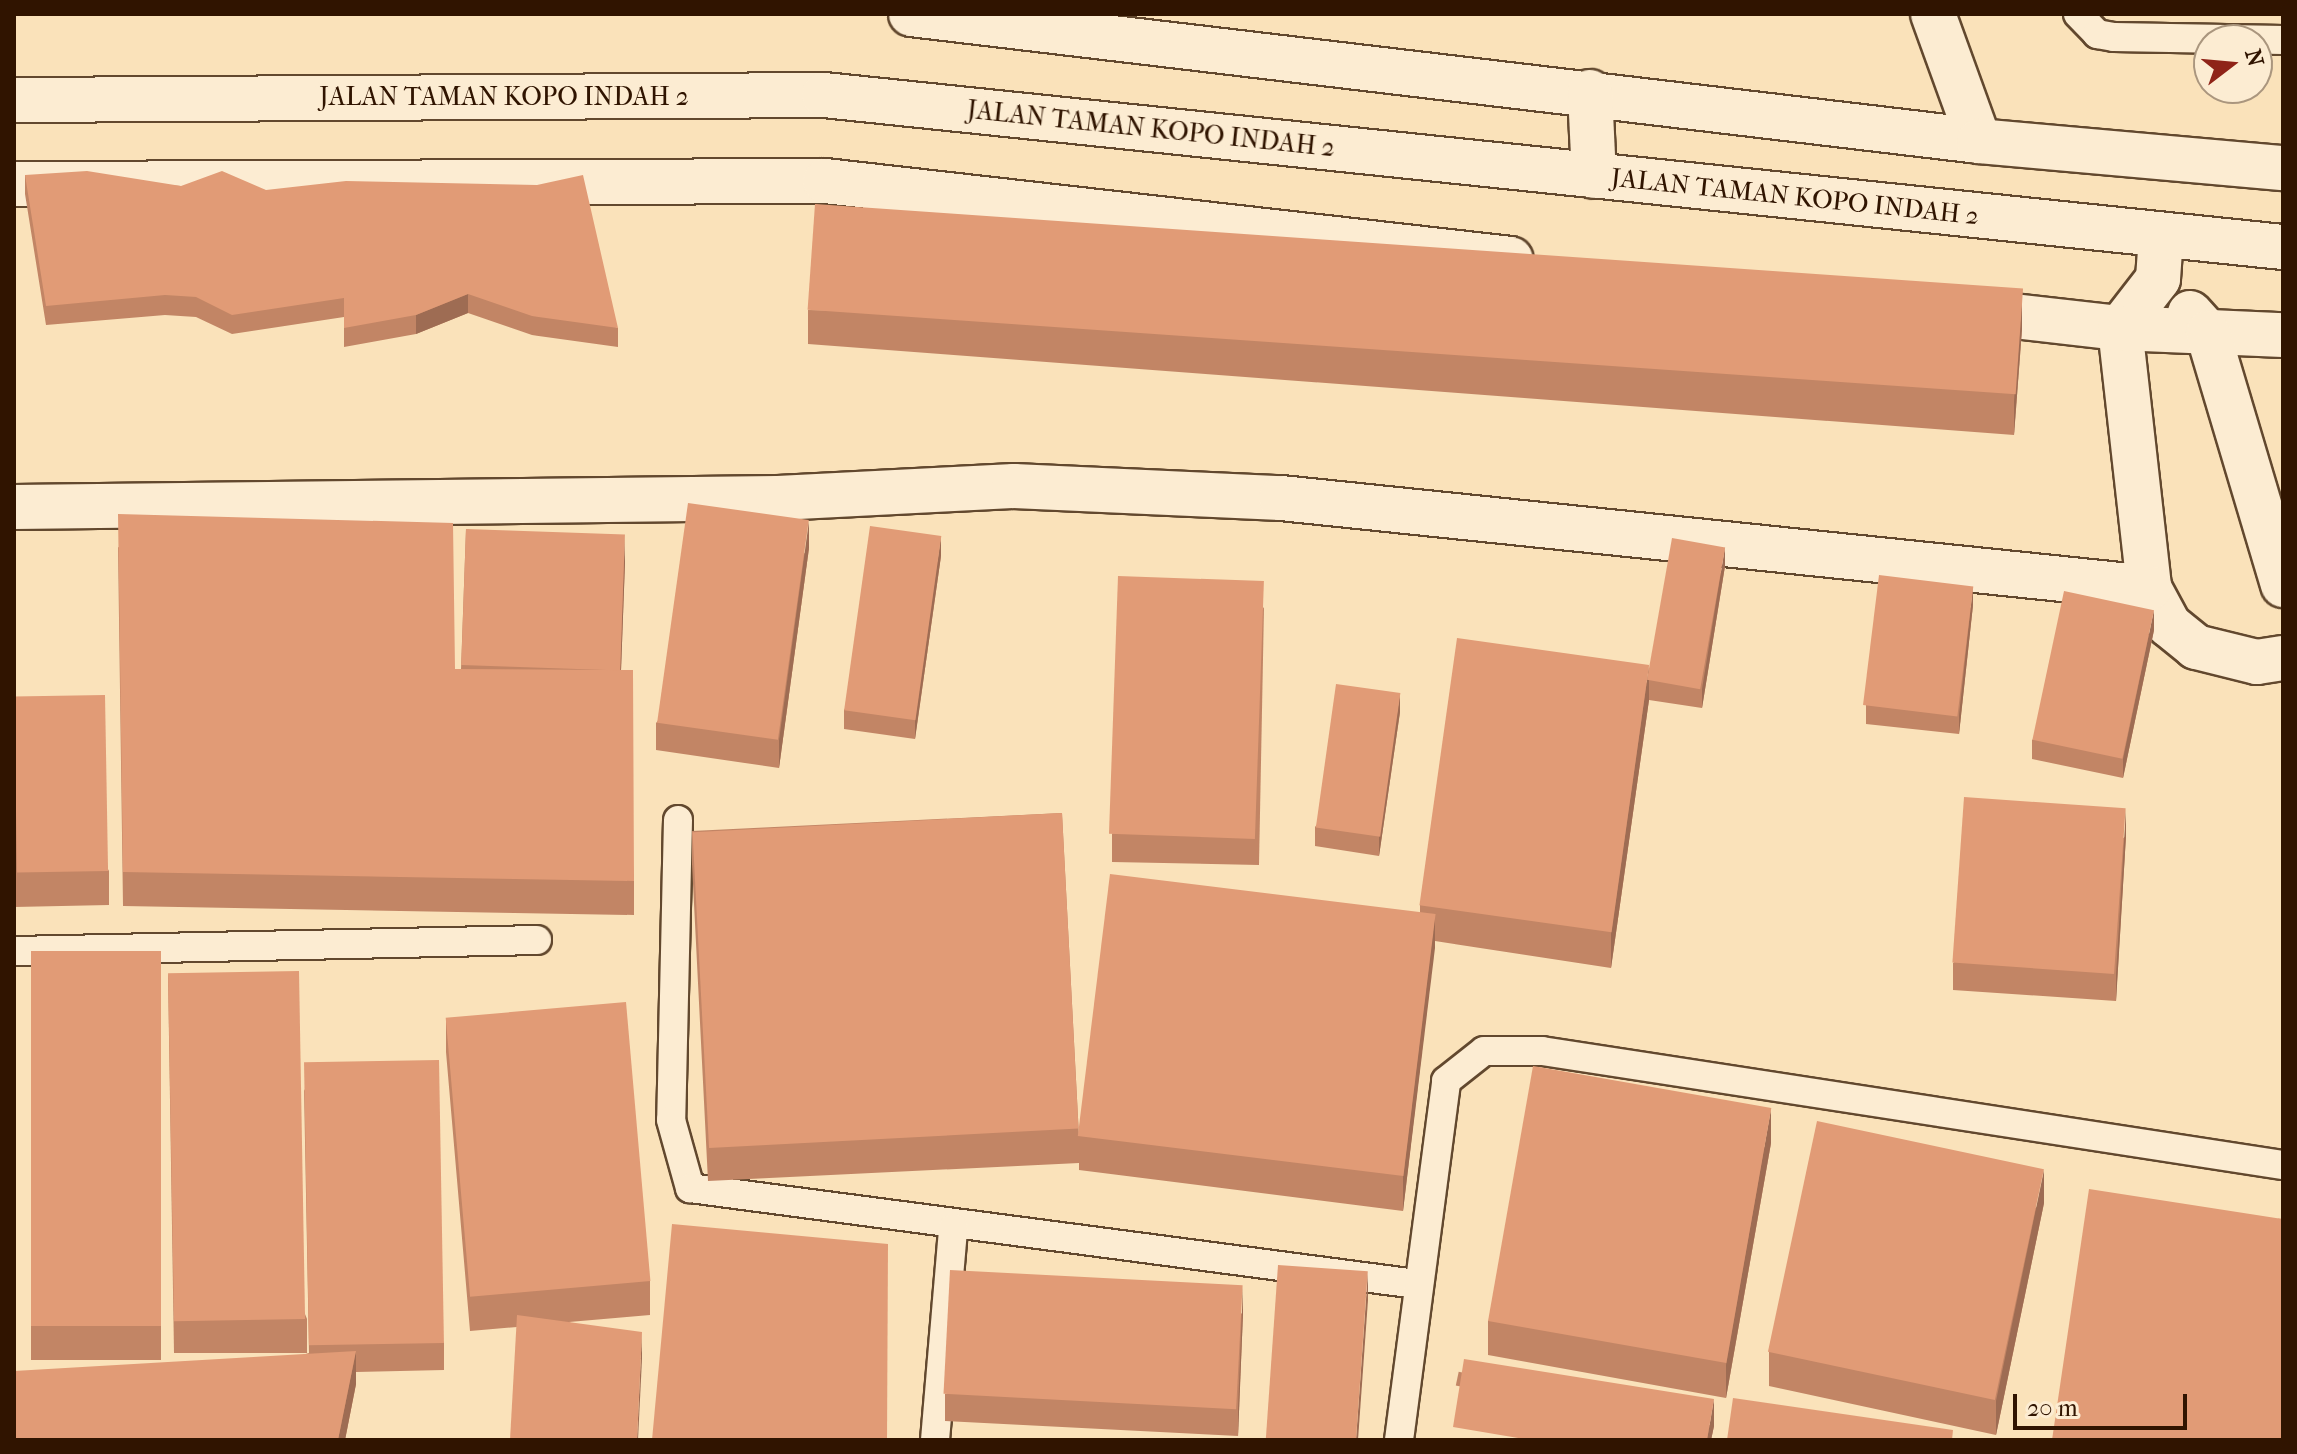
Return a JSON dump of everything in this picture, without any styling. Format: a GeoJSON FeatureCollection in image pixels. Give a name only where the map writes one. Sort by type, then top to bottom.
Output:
{"type":"FeatureCollection","features":[{"type":"Feature","properties":{"kind":"street"},"geometry":{"type":"LineString","coordinates":[[911,14],[1590,92],[1979,141],[2283,168]]}},
{"type":"Feature","properties":{"kind":"street"},"geometry":{"type":"LineString","coordinates":[[1933,14],[1979,141]]}},
{"type":"Feature","properties":{"kind":"street"},"geometry":{"type":"LineString","coordinates":[[1590,92],[1594,176]]}},
{"type":"Feature","properties":{"kind":"street","name":"JALAN TAMAN KOPO INDAH 2"},"geometry":{"type":"LineString","coordinates":[[14,100],[824,95],[2283,247]]}},
{"type":"Feature","properties":{"kind":"street"},"geometry":{"type":"LineString","coordinates":[[14,184],[825,181],[1552,264]]}},
{"type":"Feature","properties":{"kind":"street"},"geometry":{"type":"LineString","coordinates":[[2161,236],[2158,279],[2120,328],[2149,588],[2169,625],[2196,647],[2257,662],[2283,658]]}},
{"type":"Feature","properties":{"kind":"street"},"geometry":{"type":"LineString","coordinates":[[2158,279],[2208,333],[2283,585]]}},
{"type":"Feature","properties":{"kind":"street"},"geometry":{"type":"LineString","coordinates":[[1915,305],[2120,328],[2283,335]]}},
{"type":"Feature","properties":{"kind":"street"},"geometry":{"type":"LineString","coordinates":[[14,507],[778,498],[1014,486],[1281,498],[2149,588]]}},
{"type":"Feature","properties":{"kind":"lane"},"geometry":{"type":"LineString","coordinates":[[2078,14],[2097,34],[2114,37],[2283,40]]}},
{"type":"Feature","properties":{"kind":"lane"},"geometry":{"type":"LineString","coordinates":[[678,820],[671,1120],[690,1188],[953,1228],[1416,1284]]}},
{"type":"Feature","properties":{"kind":"lane"},"geometry":{"type":"LineString","coordinates":[[14,951],[537,940]]}},
{"type":"Feature","properties":{"kind":"lane"},"geometry":{"type":"LineString","coordinates":[[1399,1440],[1416,1284],[1446,1081],[1484,1051],[1542,1051],[2283,1165]]}},
{"type":"Feature","properties":{"kind":"lane"},"geometry":{"type":"LineString","coordinates":[[935,1440],[953,1228]]}},
{"type":"Feature","properties":{"kind":"building"},"geometry":{"type":"Polygon","coordinates":[[[87,171],[181,186],[222,171],[266,190],[346,181],[537,185],[583,175],[618,328],[532,316],[468,294],[416,315],[344,328],[344,298],[232,315],[196,297],[165,295],[46,306],[25,175],[87,171]]]}},
{"type":"Feature","properties":{"kind":"building"},"geometry":{"type":"Polygon","coordinates":[[[815,204],[2023,288],[2016,394],[808,310],[815,204]]]}},
{"type":"Feature","properties":{"kind":"building"},"geometry":{"type":"Polygon","coordinates":[[[688,503],[809,520],[778,740],[657,723],[688,503]]]}},
{"type":"Feature","properties":{"kind":"building"},"geometry":{"type":"Polygon","coordinates":[[[118,514],[453,523],[455,669],[633,670],[634,881],[123,872],[118,514]]]}},
{"type":"Feature","properties":{"kind":"building"},"geometry":{"type":"Polygon","coordinates":[[[870,526],[941,536],[915,720],[844,710],[870,526]]]}},
{"type":"Feature","properties":{"kind":"building"},"geometry":{"type":"Polygon","coordinates":[[[466,529],[625,535],[620,670],[461,665],[466,529]]]}},
{"type":"Feature","properties":{"kind":"building"},"geometry":{"type":"Polygon","coordinates":[[[1672,538],[1725,547],[1700,689],[1647,680],[1672,538]]]}},
{"type":"Feature","properties":{"kind":"building"},"geometry":{"type":"Polygon","coordinates":[[[1879,575],[1973,587],[1957,717],[1863,705],[1879,575]]]}},
{"type":"Feature","properties":{"kind":"building"},"geometry":{"type":"Polygon","coordinates":[[[1118,576],[1264,581],[1255,839],[1109,834],[1118,576]]]}},
{"type":"Feature","properties":{"kind":"building"},"geometry":{"type":"Polygon","coordinates":[[[2064,591],[2154,610],[2122,759],[2032,740],[2064,591]]]}},
{"type":"Feature","properties":{"kind":"building"},"geometry":{"type":"Polygon","coordinates":[[[1457,638],[1649,665],[1612,932],[1419,905],[1457,638]]]}},
{"type":"Feature","properties":{"kind":"building"},"geometry":{"type":"Polygon","coordinates":[[[1336,684],[1400,693],[1380,837],[1316,828],[1336,684]]]}},
{"type":"Feature","properties":{"kind":"building"},"geometry":{"type":"Polygon","coordinates":[[[105,695],[108,871],[17,873],[14,697],[105,695]]]}},
{"type":"Feature","properties":{"kind":"building"},"geometry":{"type":"Polygon","coordinates":[[[1964,797],[2126,808],[2114,974],[1952,963],[1964,797]]]}},
{"type":"Feature","properties":{"kind":"building"},"geometry":{"type":"Polygon","coordinates":[[[1062,813],[1079,1129],[709,1148],[693,832],[1062,813]]]}},
{"type":"Feature","properties":{"kind":"building"},"geometry":{"type":"Polygon","coordinates":[[[1110,874],[1436,914],[1403,1176],[1078,1136],[1110,874]]]}},
{"type":"Feature","properties":{"kind":"building"},"geometry":{"type":"Polygon","coordinates":[[[31,951],[161,951],[161,1326],[31,1326],[31,951]]]}},
{"type":"Feature","properties":{"kind":"building"},"geometry":{"type":"Polygon","coordinates":[[[299,971],[305,1319],[174,1321],[168,973],[299,971]]]}},
{"type":"Feature","properties":{"kind":"building"},"geometry":{"type":"Polygon","coordinates":[[[626,1002],[650,1281],[470,1297],[446,1018],[626,1002]]]}},
{"type":"Feature","properties":{"kind":"building"},"geometry":{"type":"Polygon","coordinates":[[[439,1060],[444,1343],[309,1345],[304,1062],[439,1060]]]}},
{"type":"Feature","properties":{"kind":"building"},"geometry":{"type":"Polygon","coordinates":[[[1533,1066],[1771,1108],[1726,1363],[1488,1321],[1533,1066]]]}},
{"type":"Feature","properties":{"kind":"building"},"geometry":{"type":"Polygon","coordinates":[[[1817,1121],[2044,1169],[1995,1400],[1768,1352],[1817,1121]]]}},
{"type":"Feature","properties":{"kind":"building"},"geometry":{"type":"Polygon","coordinates":[[[2089,1189],[2283,1219],[2283,1440],[2052,1440],[2089,1189]]]}},
{"type":"Feature","properties":{"kind":"building"},"geometry":{"type":"Polygon","coordinates":[[[672,1224],[888,1244],[887,1440],[652,1440],[672,1224]]]}},
{"type":"Feature","properties":{"kind":"building"},"geometry":{"type":"Polygon","coordinates":[[[1278,1265],[1368,1271],[1356,1440],[1266,1440],[1278,1265]]]}},
{"type":"Feature","properties":{"kind":"building"},"geometry":{"type":"Polygon","coordinates":[[[950,1270],[1243,1285],[1236,1409],[944,1394],[950,1270]]]}},
{"type":"Feature","properties":{"kind":"building"},"geometry":{"type":"Polygon","coordinates":[[[517,1315],[642,1332],[637,1440],[510,1440],[517,1315]]]}},
{"type":"Feature","properties":{"kind":"building"},"geometry":{"type":"Polygon","coordinates":[[[356,1351],[338,1440],[14,1440],[14,1371],[356,1351]]]}},
{"type":"Feature","properties":{"kind":"building"},"geometry":{"type":"Polygon","coordinates":[[[1464,1359],[1714,1399],[1707,1440],[1530,1440],[1453,1427],[1464,1359]]]}},
{"type":"Feature","properties":{"kind":"building"},"geometry":{"type":"Polygon","coordinates":[[[1733,1398],[1953,1430],[1952,1440],[1727,1440],[1733,1398]]]}}]}
